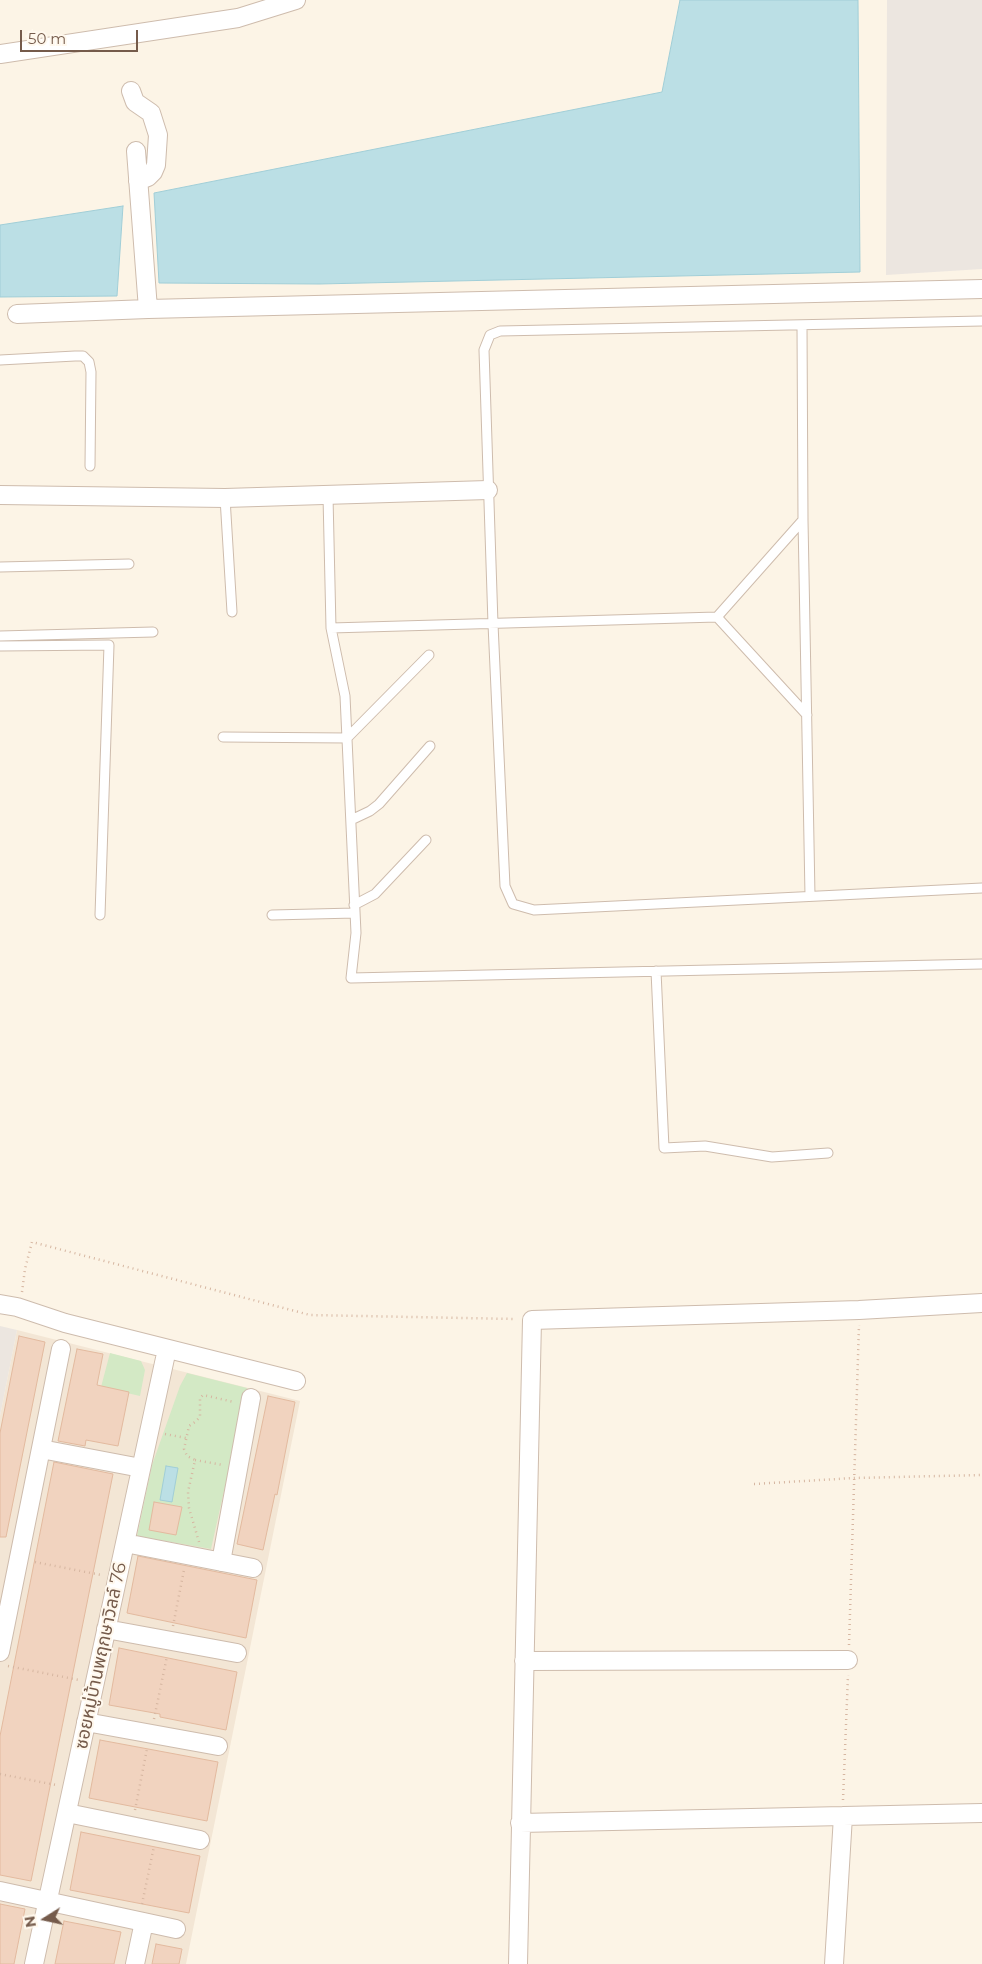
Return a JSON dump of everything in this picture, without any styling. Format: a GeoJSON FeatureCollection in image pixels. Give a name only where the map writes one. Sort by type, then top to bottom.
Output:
{"type":"FeatureCollection","features":[{"type":"Feature","properties":{"kind":"street"},"geometry":{"type":"LineString","coordinates":[[0,54],[238,18],[296,0]]}},
{"type":"Feature","properties":{"kind":"street"},"geometry":{"type":"LineString","coordinates":[[131,92],[135,102],[151,113],[158,135],[154,172],[138,181]]}},
{"type":"Feature","properties":{"kind":"street"},"geometry":{"type":"LineString","coordinates":[[136,151],[148,309]]}},
{"type":"Feature","properties":{"kind":"street"},"geometry":{"type":"LineString","coordinates":[[17,314],[148,309],[982,289]]}},
{"type":"Feature","properties":{"kind":"street"},"geometry":{"type":"LineString","coordinates":[[0,495],[225,498],[488,490]]}},
{"type":"Feature","properties":{"kind":"street"},"geometry":{"type":"LineString","coordinates":[[518,1964],[532,1320],[859,1310],[982,1303]]}},
{"type":"Feature","properties":{"kind":"street"},"geometry":{"type":"LineString","coordinates":[[8,1306],[65,1323],[296,1381]]}},
{"type":"Feature","properties":{"kind":"street","name":"ซอยหมู่บ้านพฤกษาวิลล์ 76"},"geometry":{"type":"LineString","coordinates":[[34,1964],[167,1348]]}},
{"type":"Feature","properties":{"kind":"street"},"geometry":{"type":"LineString","coordinates":[[0,1652],[61,1349]]}},
{"type":"Feature","properties":{"kind":"street"},"geometry":{"type":"LineString","coordinates":[[221,1562],[250,1401]]}},
{"type":"Feature","properties":{"kind":"street"},"geometry":{"type":"LineString","coordinates":[[41,1449],[141,1468]]}},
{"type":"Feature","properties":{"kind":"street"},"geometry":{"type":"LineString","coordinates":[[125,1543],[253,1568]]}},
{"type":"Feature","properties":{"kind":"street"},"geometry":{"type":"LineString","coordinates":[[106,1629],[237,1652]]}},
{"type":"Feature","properties":{"kind":"street"},"geometry":{"type":"LineString","coordinates":[[524,1661],[848,1660]]}},
{"type":"Feature","properties":{"kind":"street"},"geometry":{"type":"LineString","coordinates":[[86,1722],[218,1746]]}},
{"type":"Feature","properties":{"kind":"street"},"geometry":{"type":"LineString","coordinates":[[67,1813],[200,1840]]}},
{"type":"Feature","properties":{"kind":"street"},"geometry":{"type":"LineString","coordinates":[[520,1823],[982,1813]]}},
{"type":"Feature","properties":{"kind":"street"},"geometry":{"type":"LineString","coordinates":[[834,1964],[843,1816]]}},
{"type":"Feature","properties":{"kind":"street"},"geometry":{"type":"LineString","coordinates":[[0,1891],[176,1929]]}},
{"type":"Feature","properties":{"kind":"street"},"geometry":{"type":"LineString","coordinates":[[135,1964],[141,1921]]}},
{"type":"Feature","properties":{"kind":"lane"},"geometry":{"type":"LineString","coordinates":[[982,321],[500,331],[490,335],[484,350],[493,624],[506,886],[513,904],[534,910],[982,888]]}},
{"type":"Feature","properties":{"kind":"lane"},"geometry":{"type":"LineString","coordinates":[[802,325],[803,520],[810,896]]}},
{"type":"Feature","properties":{"kind":"lane"},"geometry":{"type":"LineString","coordinates":[[0,360],[83,356],[88,362],[91,372],[90,466]]}},
{"type":"Feature","properties":{"kind":"lane"},"geometry":{"type":"LineString","coordinates":[[328,496],[331,628],[345,696],[351,820],[356,933],[351,978],[982,964]]}},
{"type":"Feature","properties":{"kind":"lane"},"geometry":{"type":"LineString","coordinates":[[225,498],[232,612]]}},
{"type":"Feature","properties":{"kind":"lane"},"geometry":{"type":"LineString","coordinates":[[331,628],[717,617],[803,520]]}},
{"type":"Feature","properties":{"kind":"lane"},"geometry":{"type":"LineString","coordinates":[[0,568],[129,564]]}},
{"type":"Feature","properties":{"kind":"lane"},"geometry":{"type":"LineString","coordinates":[[717,617],[807,715]]}},
{"type":"Feature","properties":{"kind":"lane"},"geometry":{"type":"LineString","coordinates":[[0,636],[153,632]]}},
{"type":"Feature","properties":{"kind":"lane"},"geometry":{"type":"LineString","coordinates":[[0,646],[109,645],[100,915]]}},
{"type":"Feature","properties":{"kind":"lane"},"geometry":{"type":"LineString","coordinates":[[223,737],[347,738],[429,655]]}},
{"type":"Feature","properties":{"kind":"lane"},"geometry":{"type":"LineString","coordinates":[[351,820],[370,812],[379,804],[430,746]]}},
{"type":"Feature","properties":{"kind":"lane"},"geometry":{"type":"LineString","coordinates":[[272,915],[354,909],[375,894],[426,840]]}},
{"type":"Feature","properties":{"kind":"lane"},"geometry":{"type":"LineString","coordinates":[[656,971],[664,1148],[705,1146],[772,1157],[828,1153]]}},
{"type":"Feature","properties":{"kind":"path"},"geometry":{"type":"LineString","coordinates":[[8,1306],[22,1292],[25,1269],[32,1242],[310,1315],[532,1320]]}},
{"type":"Feature","properties":{"kind":"path"},"geometry":{"type":"LineString","coordinates":[[843,1816],[859,1310]]}},
{"type":"Feature","properties":{"kind":"path"},"geometry":{"type":"LineString","coordinates":[[238,1468],[196,1460],[187,1456],[184,1449],[189,1426],[200,1417],[200,1398],[204,1395],[250,1401]]}},
{"type":"Feature","properties":{"kind":"path"},"geometry":{"type":"LineString","coordinates":[[149,1431],[186,1438]]}},
{"type":"Feature","properties":{"kind":"path"},"geometry":{"type":"LineString","coordinates":[[132,1826],[170,1640],[195,1557],[196,1532],[189,1508],[188,1492],[196,1460]]}},
{"type":"Feature","properties":{"kind":"path"},"geometry":{"type":"LineString","coordinates":[[754,1484],[854,1478],[982,1475]]}},
{"type":"Feature","properties":{"kind":"path"},"geometry":{"type":"LineString","coordinates":[[19,1559],[117,1578]]}},
{"type":"Feature","properties":{"kind":"path"},"geometry":{"type":"LineString","coordinates":[[0,1664],[95,1683]]}},
{"type":"Feature","properties":{"kind":"path"},"geometry":{"type":"LineString","coordinates":[[0,1774],[72,1788]]}},
{"type":"Feature","properties":{"kind":"path"},"geometry":{"type":"LineString","coordinates":[[141,1921],[158,1831]]}},
{"type":"Feature","properties":{"kind":"shaded area"},"geometry":{"type":"Polygon","coordinates":[[[887,0],[982,0],[982,269],[886,275],[887,0]]]}},
{"type":"Feature","properties":{"kind":"shaded area"},"geometry":{"type":"Polygon","coordinates":[[[0,1326],[17,1330],[0,1416],[0,1326]]]}},
{"type":"Feature","properties":{"kind":"shaded area"},"geometry":{"type":"Polygon","coordinates":[[[17,1330],[300,1401],[186,1964],[0,1964],[0,1416],[17,1330]]]}},
{"type":"Feature","properties":{"kind":"green space"},"geometry":{"type":"Polygon","coordinates":[[[110,1353],[141,1361],[145,1370],[140,1396],[101,1387],[110,1353]]]}},
{"type":"Feature","properties":{"kind":"green space"},"geometry":{"type":"Polygon","coordinates":[[[187,1373],[247,1388],[211,1549],[137,1536],[152,1465],[180,1386],[187,1373]]]}},
{"type":"Feature","properties":{"kind":"water"},"geometry":{"type":"Polygon","coordinates":[[[680,0],[858,0],[860,272],[319,284],[159,283],[154,193],[662,92],[680,0]]]}},
{"type":"Feature","properties":{"kind":"water"},"geometry":{"type":"Polygon","coordinates":[[[123,206],[117,296],[0,297],[0,225],[123,206]]]}},
{"type":"Feature","properties":{"kind":"water"},"geometry":{"type":"Polygon","coordinates":[[[166,1466],[178,1468],[172,1502],[160,1500],[166,1466]]]}},
{"type":"Feature","properties":{"kind":"building"},"geometry":{"type":"Polygon","coordinates":[[[19,1336],[45,1342],[6,1537],[0,1537],[0,1433],[19,1336]]]}},
{"type":"Feature","properties":{"kind":"building"},"geometry":{"type":"Polygon","coordinates":[[[77,1349],[103,1354],[97,1385],[129,1392],[118,1446],[86,1440],[85,1446],[58,1441],[77,1349]]]}},
{"type":"Feature","properties":{"kind":"building"},"geometry":{"type":"Polygon","coordinates":[[[268,1396],[295,1402],[277,1495],[275,1494],[263,1550],[237,1544],[268,1396]]]}},
{"type":"Feature","properties":{"kind":"building"},"geometry":{"type":"Polygon","coordinates":[[[54,1462],[113,1474],[31,1881],[0,1875],[0,1736],[54,1462]]]}},
{"type":"Feature","properties":{"kind":"building"},"geometry":{"type":"Polygon","coordinates":[[[154,1502],[182,1507],[176,1535],[149,1530],[154,1502]]]}},
{"type":"Feature","properties":{"kind":"building"},"geometry":{"type":"Polygon","coordinates":[[[138,1556],[257,1580],[246,1638],[127,1613],[138,1556]]]}},
{"type":"Feature","properties":{"kind":"building"},"geometry":{"type":"Polygon","coordinates":[[[119,1648],[237,1672],[226,1730],[160,1717],[160,1714],[109,1705],[119,1648]]]}},
{"type":"Feature","properties":{"kind":"building"},"geometry":{"type":"Polygon","coordinates":[[[100,1740],[218,1762],[207,1821],[89,1798],[100,1740]]]}},
{"type":"Feature","properties":{"kind":"building"},"geometry":{"type":"Polygon","coordinates":[[[81,1832],[200,1856],[189,1913],[70,1890],[81,1832]]]}},
{"type":"Feature","properties":{"kind":"building"},"geometry":{"type":"Polygon","coordinates":[[[0,1904],[25,1909],[14,1964],[0,1964],[0,1904]]]}},
{"type":"Feature","properties":{"kind":"building"},"geometry":{"type":"Polygon","coordinates":[[[64,1921],[121,1932],[114,1964],[55,1964],[64,1921]]]}},
{"type":"Feature","properties":{"kind":"building"},"geometry":{"type":"Polygon","coordinates":[[[156,1944],[182,1949],[179,1964],[152,1964],[156,1944]]]}}]}
